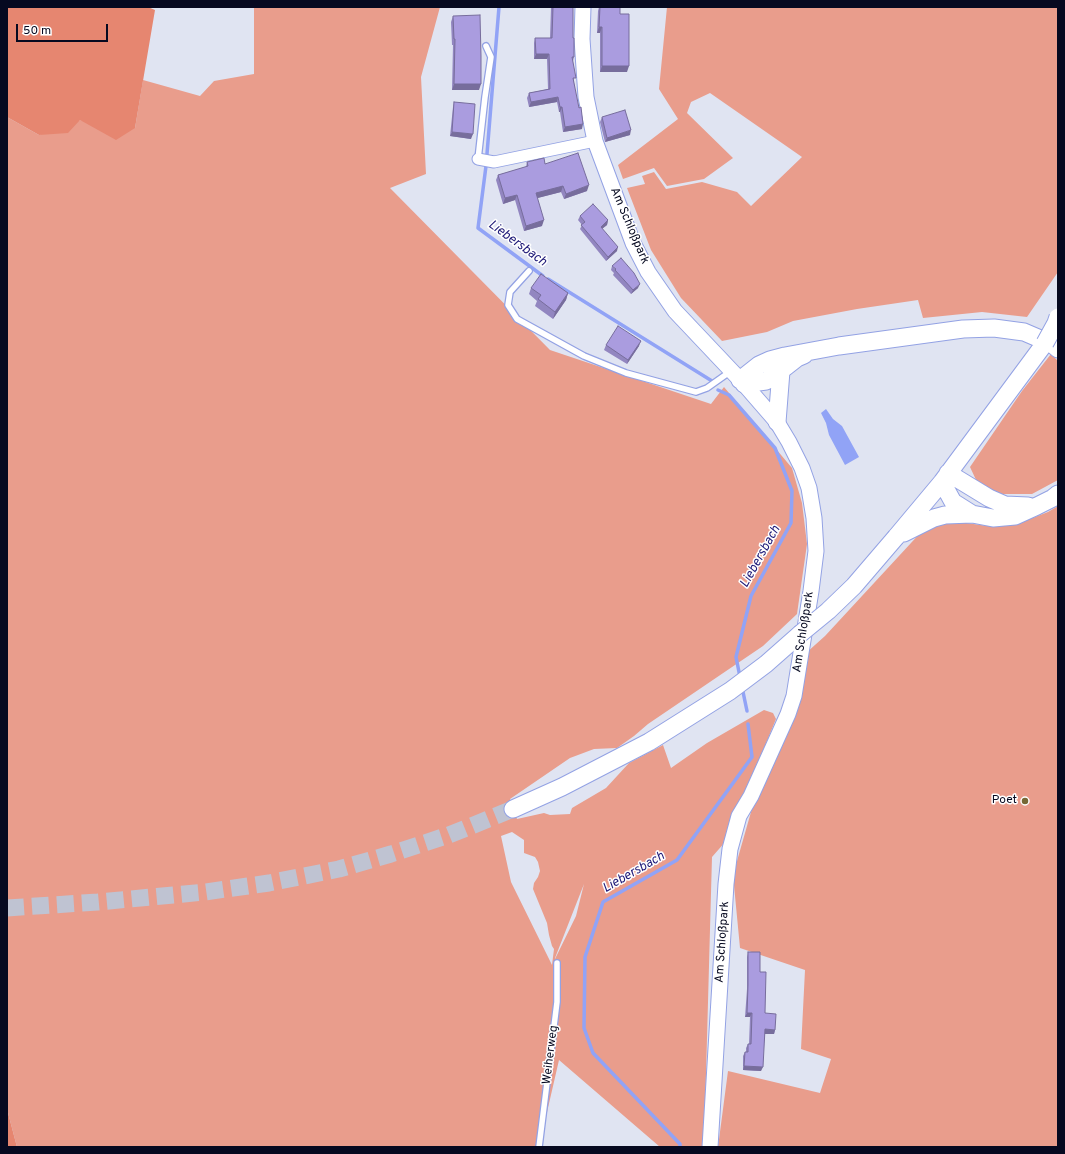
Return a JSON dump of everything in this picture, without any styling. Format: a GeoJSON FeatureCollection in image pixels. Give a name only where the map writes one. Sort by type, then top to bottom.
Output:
{"type":"FeatureCollection","features":[{"type":"Feature","properties":{"kind":"main road"},"geometry":{"type":"LineString","coordinates":[[513,809],[562,787],[649,742],[730,691],[766,664],[828,611],[854,586],[945,478],[1045,343],[1058,317]]}},
{"type":"Feature","properties":{"kind":"main road"},"geometry":{"type":"LineString","coordinates":[[739,378],[759,365],[785,356],[814,350],[963,329],[994,328],[1024,332],[1052,344],[1058,349]]}},
{"type":"Feature","properties":{"kind":"main road"},"geometry":{"type":"LineString","coordinates":[[739,378],[766,381],[782,371],[797,358],[814,350]]}},
{"type":"Feature","properties":{"kind":"main road"},"geometry":{"type":"LineString","coordinates":[[777,422],[782,371]]}},
{"type":"Feature","properties":{"kind":"main road"},"geometry":{"type":"LineString","coordinates":[[945,478],[1005,505],[1037,506]]}},
{"type":"Feature","properties":{"kind":"main road"},"geometry":{"type":"LineString","coordinates":[[945,478],[953,502],[972,514]]}},
{"type":"Feature","properties":{"kind":"main road"},"geometry":{"type":"LineString","coordinates":[[896,537],[934,518],[945,515],[972,514],[994,518],[1015,516],[1053,498],[1058,494]]}},
{"type":"Feature","properties":{"kind":"street","name":"Am Schloßpark"},"geometry":{"type":"LineString","coordinates":[[583,7],[582,39],[586,97],[595,141],[633,243],[648,272],[675,311],[739,378],[777,422],[790,442],[802,468],[809,488],[814,518],[816,551],[808,614],[794,696],[788,714],[751,796],[740,816],[730,848],[726,884],[710,1147]]}},
{"type":"Feature","properties":{"kind":"street"},"geometry":{"type":"LineString","coordinates":[[478,159],[494,162],[595,141]]}},
{"type":"Feature","properties":{"kind":"lane"},"geometry":{"type":"LineString","coordinates":[[478,159],[491,57],[486,46]]}},
{"type":"Feature","properties":{"kind":"lane"},"geometry":{"type":"LineString","coordinates":[[529,271],[510,292],[508,304],[517,319],[584,356],[626,373],[696,392],[739,378]]}},
{"type":"Feature","properties":{"kind":"lane","name":"Weiherweg"},"geometry":{"type":"LineString","coordinates":[[539,1147],[557,1002],[557,963]]}},
{"type":"Feature","properties":{"kind":"shaded area"},"geometry":{"type":"Polygon","coordinates":[[[7,7],[148,7],[155,10],[135,128],[116,140],[80,120],[68,133],[39,135],[7,117],[7,7]]]}},
{"type":"Feature","properties":{"kind":"shaded area"},"geometry":{"type":"Polygon","coordinates":[[[254,7],[440,7],[421,77],[426,174],[390,188],[550,350],[711,404],[724,387],[792,468],[802,503],[807,544],[797,614],[763,646],[648,724],[617,748],[594,749],[570,758],[510,799],[517,819],[544,813],[550,815],[570,814],[572,808],[606,788],[629,763],[663,745],[671,768],[707,743],[764,710],[773,713],[776,719],[726,841],[712,857],[704,1147],[660,1147],[559,1060],[539,1147],[17,1147],[7,1109],[7,117],[39,135],[80,120],[135,128],[143,80],[200,96],[214,81],[254,74],[254,7]],[[512,832],[501,836],[511,882],[552,965],[554,949],[547,923],[533,889],[534,883],[540,871],[538,862],[535,857],[524,853],[524,840],[512,832]],[[584,884],[555,958],[555,959],[576,916],[584,884]]]}},
{"type":"Feature","properties":{"kind":"shaded area"},"geometry":{"type":"Polygon","coordinates":[[[667,7],[1058,7],[1058,272],[1027,317],[982,312],[923,318],[918,300],[857,309],[793,321],[767,332],[722,341],[681,298],[651,250],[627,188],[645,184],[642,176],[654,172],[666,189],[702,182],[737,192],[751,206],[802,157],[710,93],[691,102],[687,113],[733,158],[704,179],[667,186],[654,168],[623,179],[618,165],[678,119],[659,89],[667,7]]]}},
{"type":"Feature","properties":{"kind":"shaded area"},"geometry":{"type":"Polygon","coordinates":[[[1051,354],[1058,361],[1058,480],[1032,494],[995,494],[977,482],[970,467],[1022,391],[1051,354]]]}},
{"type":"Feature","properties":{"kind":"shaded area"},"geometry":{"type":"Polygon","coordinates":[[[1058,506],[1058,1147],[718,1147],[728,1071],[820,1093],[831,1059],[801,1049],[805,970],[740,948],[733,875],[755,798],[789,726],[796,662],[825,636],[923,530],[933,525],[959,522],[995,527],[1017,524],[1048,512],[1058,506]]]}},
{"type":"Feature","properties":{"kind":"shaded area"},"geometry":{"type":"Polygon","coordinates":[[[7,1109],[17,1147],[7,1147],[7,1109]]]}},
{"type":"Feature","properties":{"kind":"water"},"geometry":{"type":"Polygon","coordinates":[[[826,409],[833,419],[842,426],[859,457],[845,465],[829,435],[826,423],[821,413],[826,409]]]}},
{"type":"Feature","properties":{"kind":"building"},"geometry":{"type":"Polygon","coordinates":[[[553,7],[573,7],[574,57],[572,57],[576,78],[573,78],[579,108],[581,107],[583,124],[565,127],[562,107],[560,107],[558,97],[531,102],[529,93],[550,89],[549,54],[536,54],[535,38],[552,38],[553,7]]]}},
{"type":"Feature","properties":{"kind":"building"},"geometry":{"type":"Polygon","coordinates":[[[600,7],[620,7],[620,14],[629,14],[629,66],[602,66],[602,27],[599,27],[600,7]]]}},
{"type":"Feature","properties":{"kind":"building"},"geometry":{"type":"Polygon","coordinates":[[[480,15],[481,84],[454,84],[455,39],[453,16],[480,15]]]}},
{"type":"Feature","properties":{"kind":"building"},"geometry":{"type":"Polygon","coordinates":[[[454,102],[475,104],[473,134],[452,132],[454,102]]]}},
{"type":"Feature","properties":{"kind":"building"},"geometry":{"type":"Polygon","coordinates":[[[625,110],[631,130],[607,138],[602,117],[625,110]]]}},
{"type":"Feature","properties":{"kind":"building"},"geometry":{"type":"Polygon","coordinates":[[[578,153],[589,185],[566,194],[563,186],[536,193],[544,220],[526,226],[517,195],[505,198],[498,175],[528,166],[527,162],[544,158],[545,164],[578,153]]]}},
{"type":"Feature","properties":{"kind":"building"},"geometry":{"type":"Polygon","coordinates":[[[593,204],[608,220],[601,227],[618,247],[608,257],[581,225],[585,222],[580,216],[593,204]]]}},
{"type":"Feature","properties":{"kind":"building"},"geometry":{"type":"Polygon","coordinates":[[[621,258],[634,273],[640,284],[633,290],[612,266],[621,258]]]}},
{"type":"Feature","properties":{"kind":"building"},"geometry":{"type":"Polygon","coordinates":[[[541,274],[568,293],[555,312],[538,299],[541,295],[531,288],[541,274]]]}},
{"type":"Feature","properties":{"kind":"building"},"geometry":{"type":"Polygon","coordinates":[[[618,326],[641,341],[628,360],[606,345],[618,326]]]}},
{"type":"Feature","properties":{"kind":"building"},"geometry":{"type":"Polygon","coordinates":[[[748,952],[760,952],[760,972],[766,972],[765,1013],[776,1014],[775,1030],[765,1029],[763,1067],[744,1066],[745,1052],[748,1052],[748,1044],[751,1044],[752,1013],[747,1013],[748,952]]]}},
{"type":"Feature","properties":{"kind":"waterway","name":"Liebersbach"},"geometry":{"type":"LineString","coordinates":[[499,7],[486,166],[478,228],[543,276]]}},
{"type":"Feature","properties":{"kind":"waterway","name":"Liebersbach"},"geometry":{"type":"LineString","coordinates":[[548,279],[712,381]]}},
{"type":"Feature","properties":{"kind":"waterway","name":"Liebersbach"},"geometry":{"type":"LineString","coordinates":[[718,390],[729,395],[775,448],[792,491],[791,523],[751,596],[736,657],[740,677]]}},
{"type":"Feature","properties":{"kind":"waterway","name":"Liebersbach"},"geometry":{"type":"LineString","coordinates":[[742,687],[747,711]]}},
{"type":"Feature","properties":{"kind":"waterway","name":"Liebersbach"},"geometry":{"type":"LineString","coordinates":[[680,1147],[680,1144],[593,1053],[584,1028],[585,957],[603,902],[677,860],[752,757],[748,724]]}},
{"type":"Feature","properties":{"kind":"tunnel"},"geometry":{"type":"LineString","coordinates":[[7,908],[98,902],[205,892],[269,883],[339,869],[391,854],[449,835],[513,809]]}},
{"type":"Feature","properties":{"kind":"place","name":"Poet"},"geometry":{"type":"Point","coordinates":[1025,801]}}]}
